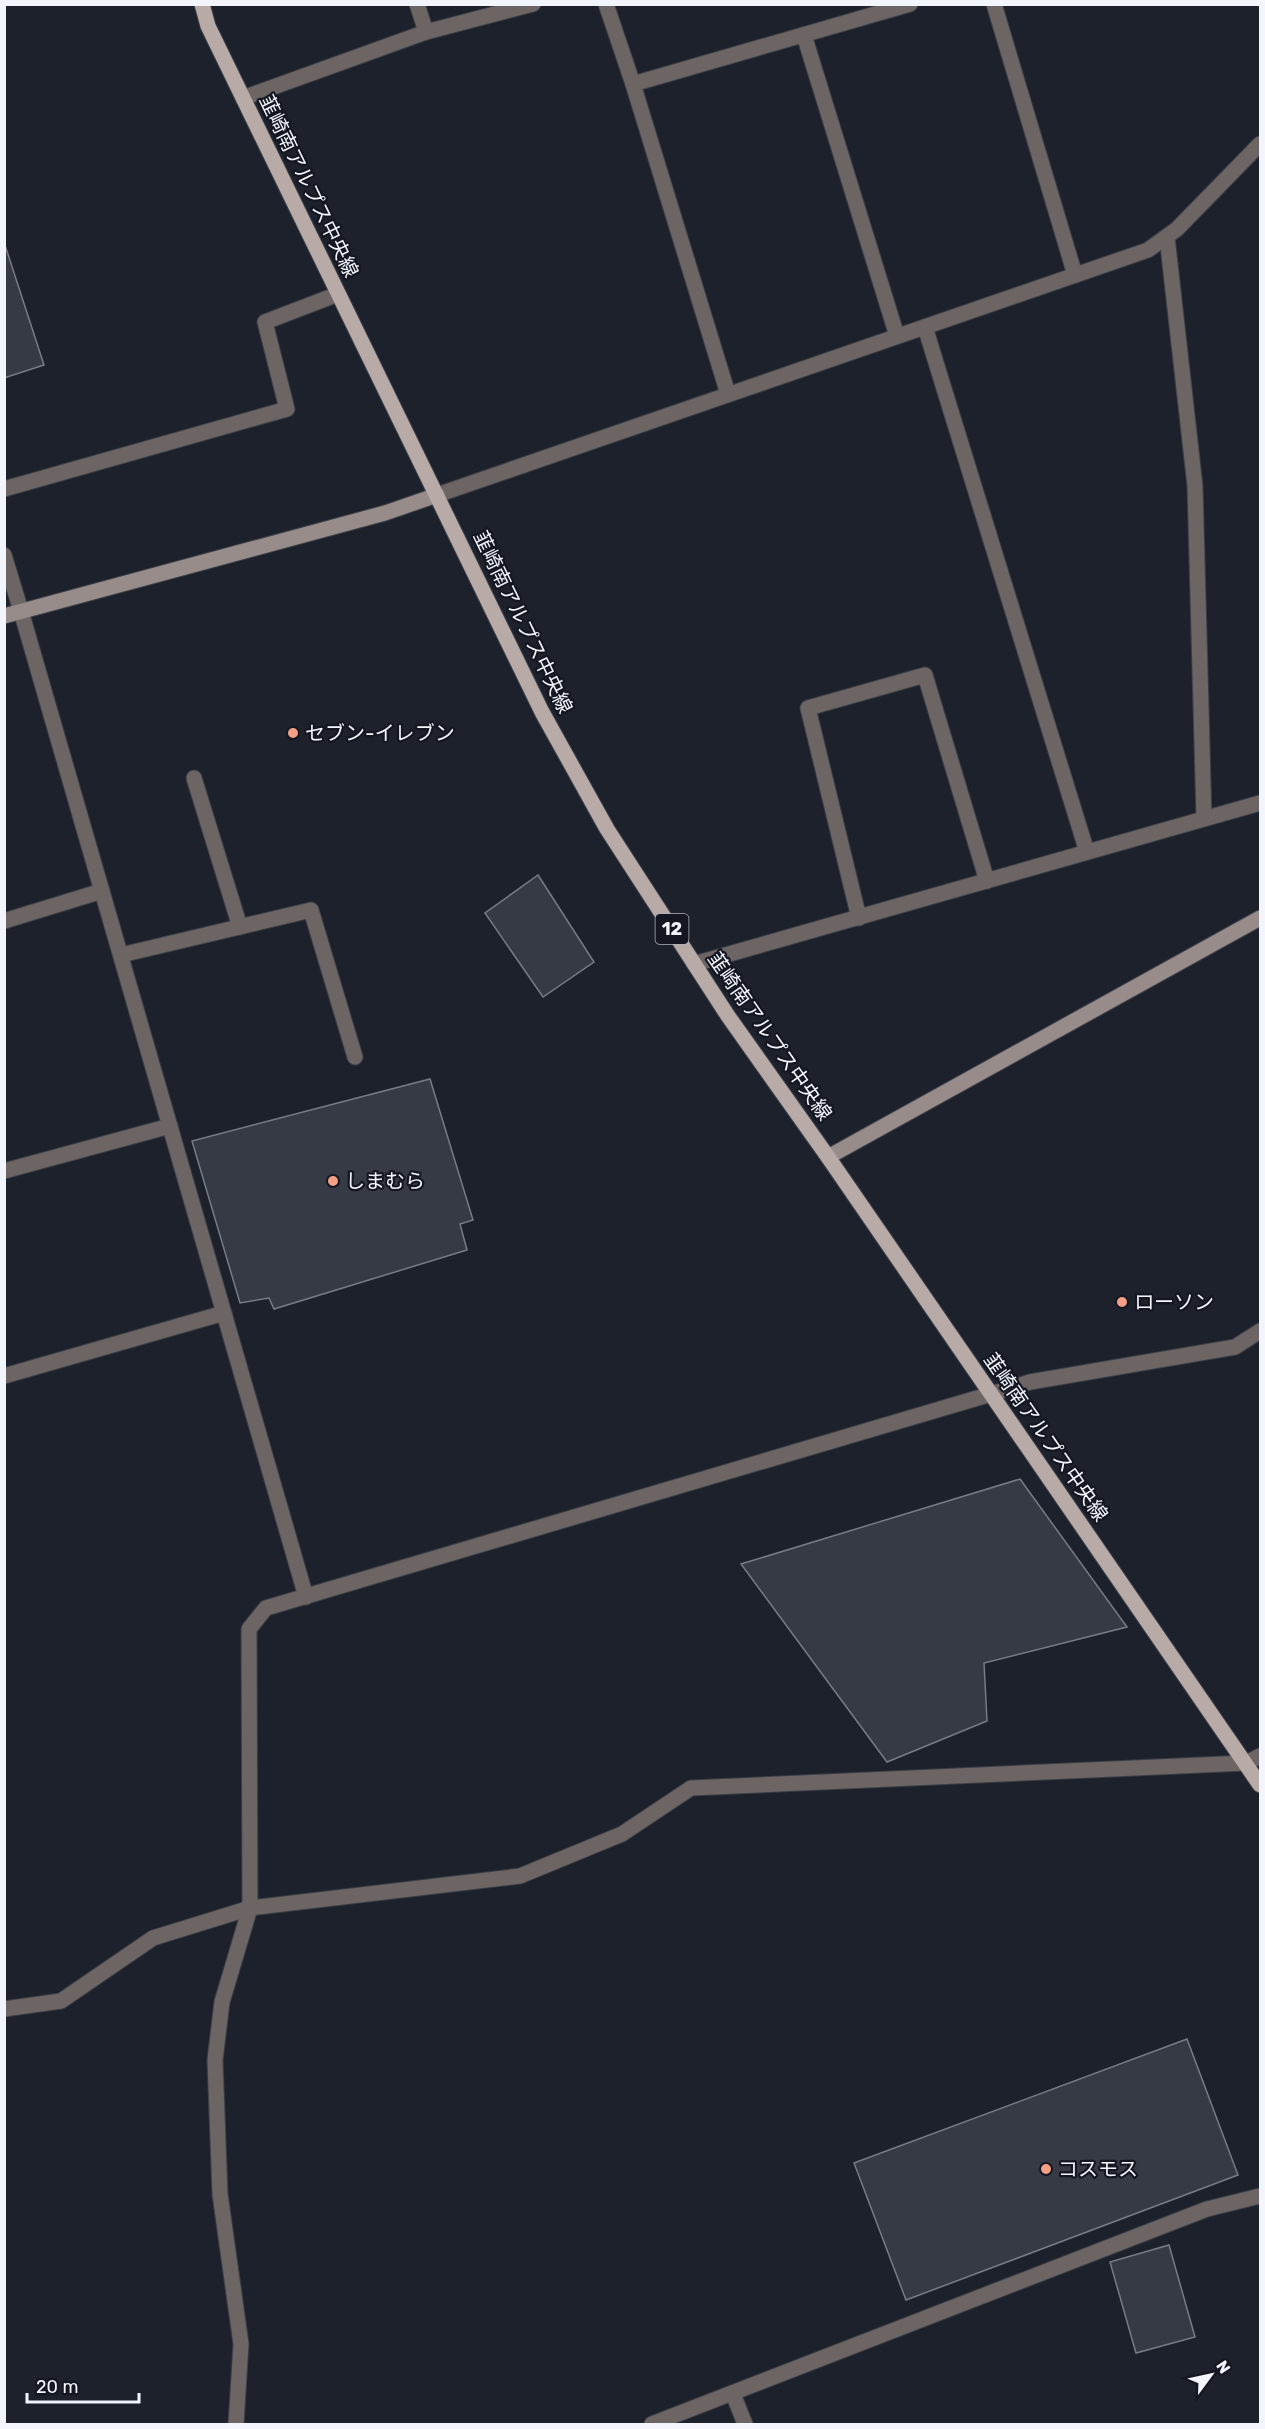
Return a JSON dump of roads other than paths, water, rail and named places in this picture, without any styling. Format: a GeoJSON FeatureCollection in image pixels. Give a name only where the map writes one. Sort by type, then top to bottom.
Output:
{"type":"FeatureCollection","features":[{"type":"Feature","properties":{"kind":"main road","name":"韮崎南アルプス中央線"},"geometry":{"type":"LineString","coordinates":[[202,4],[208,26],[542,712],[607,828],[728,1016],[828,1156],[1260,1785]]}},
{"type":"Feature","properties":{"kind":"street"},"geometry":{"type":"LineString","coordinates":[[417,4],[426,32]]}},
{"type":"Feature","properties":{"kind":"street"},"geometry":{"type":"LineString","coordinates":[[243,98],[426,32],[533,4]]}},
{"type":"Feature","properties":{"kind":"street"},"geometry":{"type":"LineString","coordinates":[[606,4],[633,84],[728,394]]}},
{"type":"Feature","properties":{"kind":"street"},"geometry":{"type":"LineString","coordinates":[[633,84],[910,4]]}},
{"type":"Feature","properties":{"kind":"street"},"geometry":{"type":"LineString","coordinates":[[994,4],[1075,275]]}},
{"type":"Feature","properties":{"kind":"street"},"geometry":{"type":"LineString","coordinates":[[804,35],[897,336]]}},
{"type":"Feature","properties":{"kind":"street"},"geometry":{"type":"LineString","coordinates":[[4,616],[385,513],[1148,250],[1178,229],[1260,144]]}},
{"type":"Feature","properties":{"kind":"street"},"geometry":{"type":"LineString","coordinates":[[1167,237],[1195,486],[1204,818]]}},
{"type":"Feature","properties":{"kind":"street"},"geometry":{"type":"LineString","coordinates":[[4,489],[287,409],[265,322],[338,294]]}},
{"type":"Feature","properties":{"kind":"street"},"geometry":{"type":"LineString","coordinates":[[925,327],[1087,852]]}},
{"type":"Feature","properties":{"kind":"street"},"geometry":{"type":"LineString","coordinates":[[4,555],[306,1597]]}},
{"type":"Feature","properties":{"kind":"street"},"geometry":{"type":"LineString","coordinates":[[859,918],[808,708],[925,675],[987,882]]}},
{"type":"Feature","properties":{"kind":"street"},"geometry":{"type":"LineString","coordinates":[[194,778],[240,927]]}},
{"type":"Feature","properties":{"kind":"street"},"geometry":{"type":"LineString","coordinates":[[694,964],[1260,803]]}},
{"type":"Feature","properties":{"kind":"street"},"geometry":{"type":"LineString","coordinates":[[4,921],[102,891]]}},
{"type":"Feature","properties":{"kind":"street"},"geometry":{"type":"LineString","coordinates":[[121,955],[311,910],[355,1058]]}},
{"type":"Feature","properties":{"kind":"street"},"geometry":{"type":"LineString","coordinates":[[828,1156],[1260,918]]}},
{"type":"Feature","properties":{"kind":"street"},"geometry":{"type":"LineString","coordinates":[[4,1171],[170,1126]]}},
{"type":"Feature","properties":{"kind":"street"},"geometry":{"type":"LineString","coordinates":[[4,1376],[224,1313]]}},
{"type":"Feature","properties":{"kind":"street"},"geometry":{"type":"LineString","coordinates":[[236,2424],[240,2344],[220,2194],[215,2060],[222,2002],[250,1908],[249,1629],[266,1608],[1030,1382],[1235,1347],[1260,1331]]}},
{"type":"Feature","properties":{"kind":"street"},"geometry":{"type":"LineString","coordinates":[[4,2009],[61,2001],[153,1938],[250,1908],[520,1876],[622,1834],[691,1788],[1246,1763],[1260,1756]]}},
{"type":"Feature","properties":{"kind":"street"},"geometry":{"type":"LineString","coordinates":[[652,2424],[1207,2210],[1260,2196]]}},
{"type":"Feature","properties":{"kind":"street"},"geometry":{"type":"LineString","coordinates":[[733,2394],[745,2424]]}},
{"type":"Feature","properties":{"kind":"place","name":"セブン-イレブン"},"geometry":{"type":"Point","coordinates":[293,733]}},
{"type":"Feature","properties":{"kind":"place","name":"しまむら"},"geometry":{"type":"Point","coordinates":[333,1181]}},
{"type":"Feature","properties":{"kind":"place","name":"ローソン"},"geometry":{"type":"Point","coordinates":[1122,1302]}},
{"type":"Feature","properties":{"kind":"place","name":"コスモス"},"geometry":{"type":"Point","coordinates":[1046,2169]}}]}
